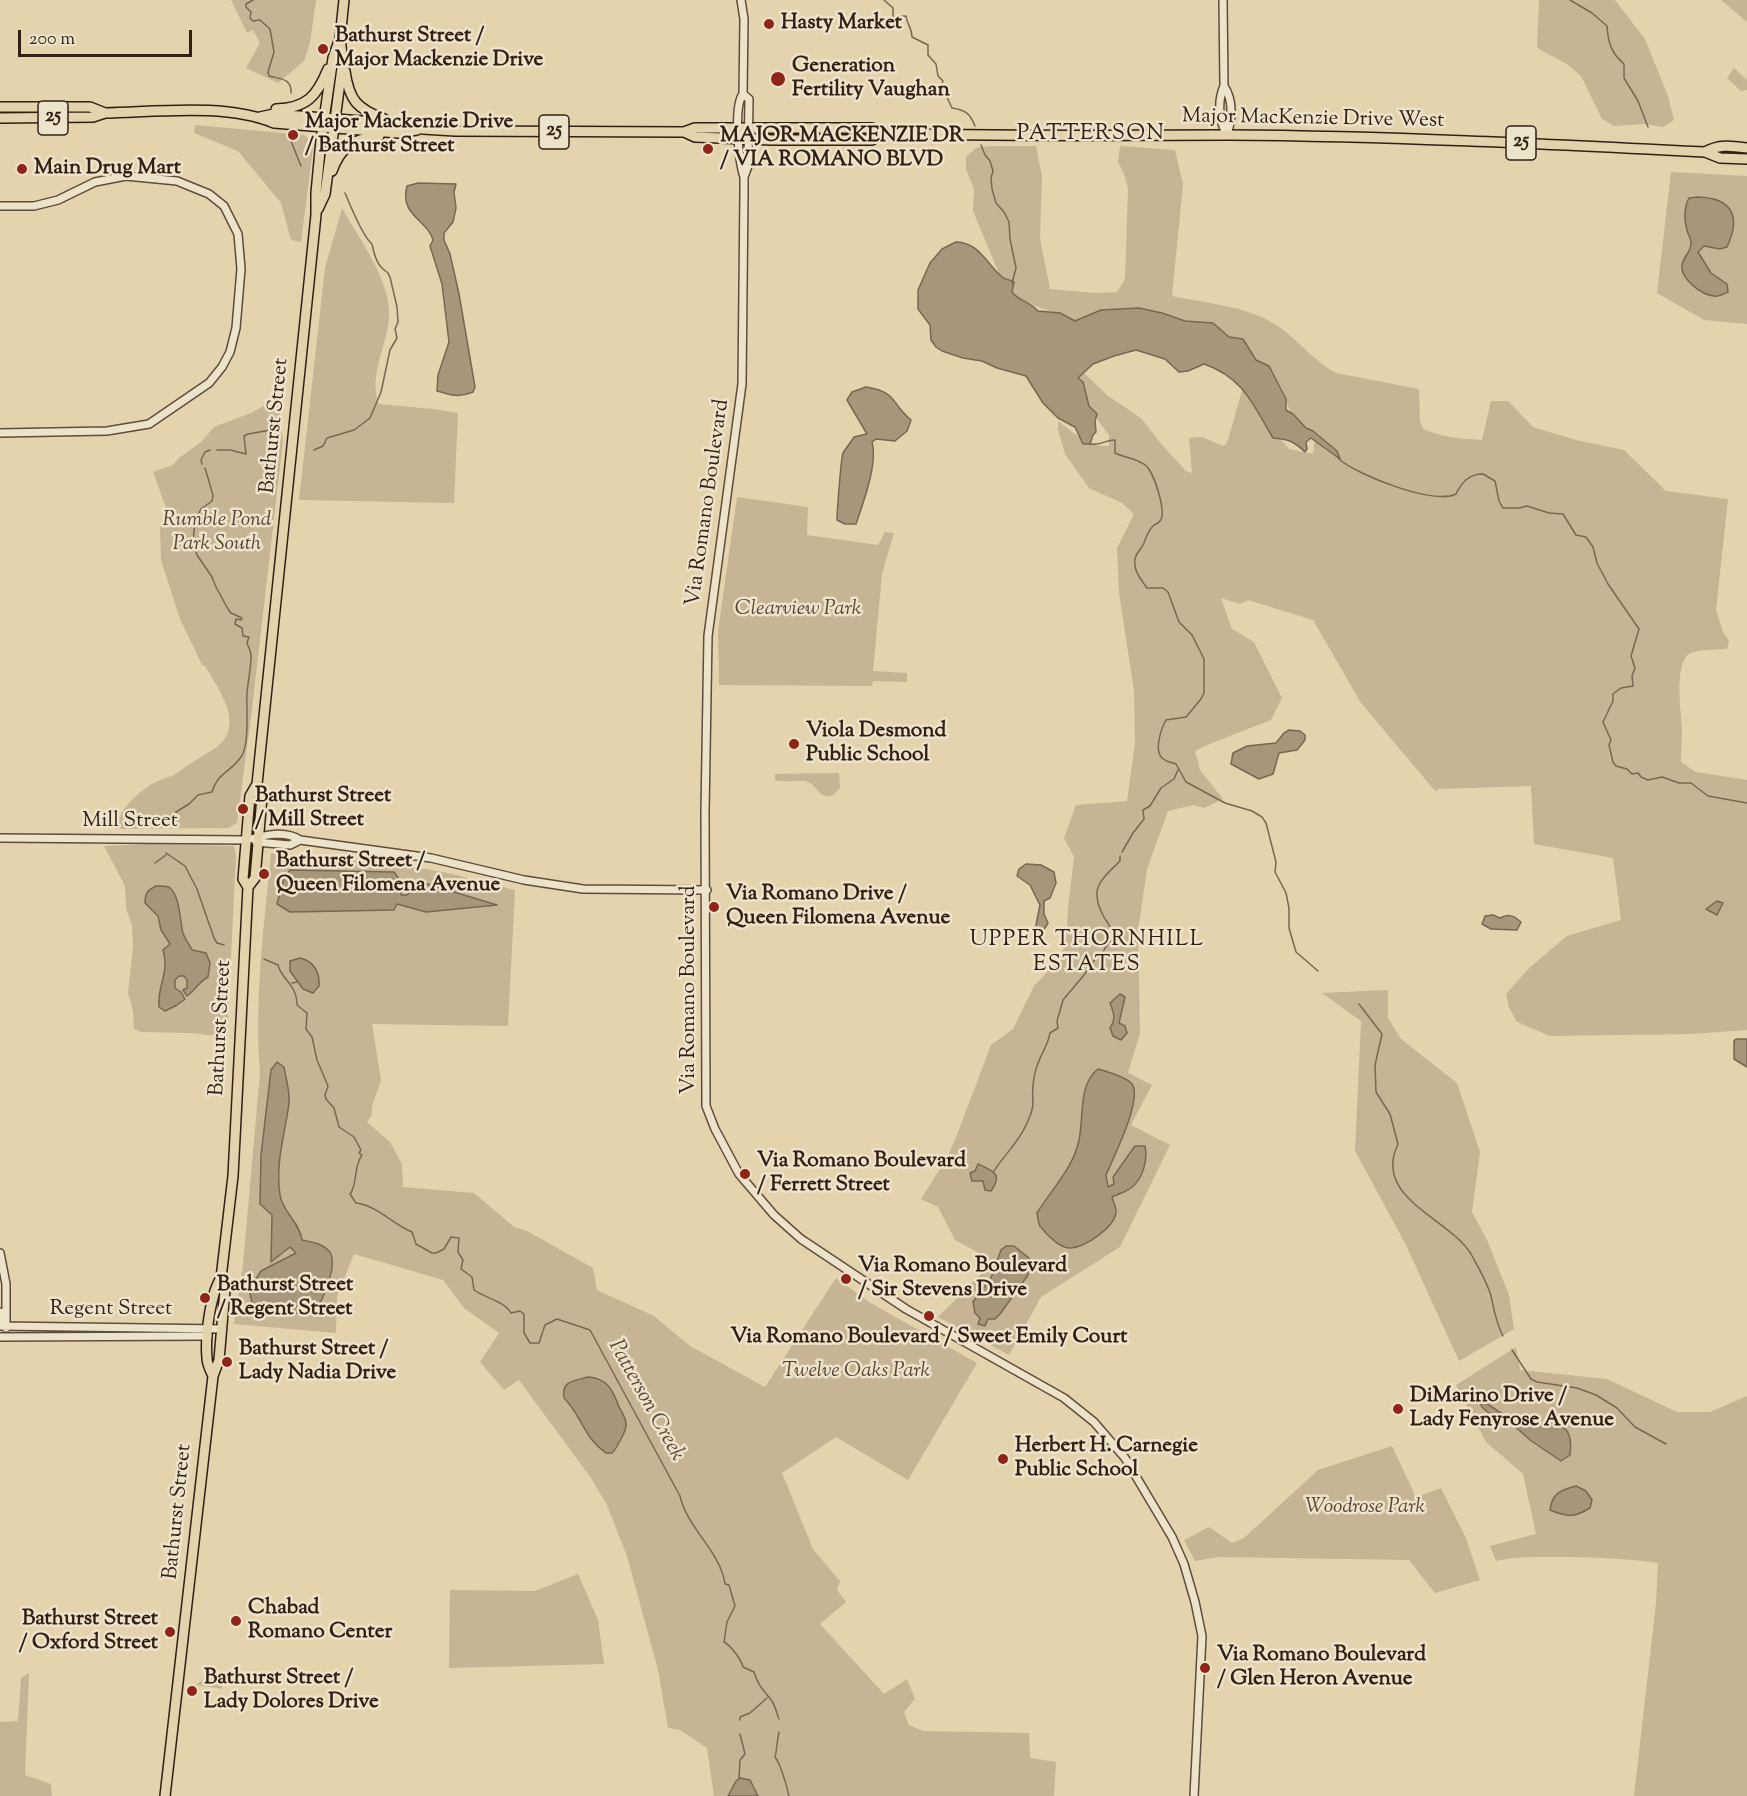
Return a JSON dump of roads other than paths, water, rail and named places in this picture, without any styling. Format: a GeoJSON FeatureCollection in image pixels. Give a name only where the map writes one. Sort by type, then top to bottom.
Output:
{"type":"FeatureCollection","features":[{"type":"Feature","properties":{"kind":"main road","name":"Bathurst Street"},"geometry":{"type":"LineString","coordinates":[[248,887],[243,879],[250,796],[257,784],[316,215],[316,193],[329,123],[344,0]]}},
{"type":"Feature","properties":{"kind":"main road"},"geometry":{"type":"LineString","coordinates":[[231,113],[297,107],[314,97],[338,59]]}},
{"type":"Feature","properties":{"kind":"main road"},"geometry":{"type":"LineString","coordinates":[[338,59],[348,93],[356,104],[370,114],[394,123]]}},
{"type":"Feature","properties":{"kind":"main road","name":"Major MacKenzie Drive West"},"geometry":{"type":"LineString","coordinates":[[0,107],[90,107],[105,113]]}},
{"type":"Feature","properties":{"kind":"main road","name":"Major MacKenzie Drive West"},"geometry":{"type":"LineString","coordinates":[[0,118],[93,117],[105,113],[216,111],[260,117],[274,114],[399,133],[423,129]]}},
{"type":"Feature","properties":{"kind":"main road","name":"Bathurst Street"},"geometry":{"type":"LineString","coordinates":[[316,215],[325,194],[329,123]]}},
{"type":"Feature","properties":{"kind":"main road","name":"Major MacKenzie Drive West"},"geometry":{"type":"LineString","coordinates":[[329,123],[394,123],[423,129],[519,132],[684,132],[695,128],[872,128],[883,133],[1030,137],[1227,135],[1483,141],[1705,152],[1720,158],[1747,159]]}},
{"type":"Feature","properties":{"kind":"main road","name":"Major MacKenzie Drive West"},"geometry":{"type":"LineString","coordinates":[[684,132],[695,136],[744,139],[872,140],[883,133]]}},
{"type":"Feature","properties":{"kind":"main road"},"geometry":{"type":"LineString","coordinates":[[325,194],[336,159],[347,146],[366,137],[399,133]]}},
{"type":"Feature","properties":{"kind":"main road","name":"Major MacKenzie Drive West"},"geometry":{"type":"LineString","coordinates":[[1705,152],[1722,146],[1747,147]]}},
{"type":"Feature","properties":{"kind":"main road","name":"Bathurst Street"},"geometry":{"type":"LineString","coordinates":[[165,1796],[213,1376],[219,1360],[222,1329],[225,1290],[221,1278],[233,1176],[248,887],[255,878],[262,797],[257,784]]}},
{"type":"Feature","properties":{"kind":"main road","name":"Bathurst Street"},"geometry":{"type":"LineString","coordinates":[[213,1376],[206,1360],[208,1332],[214,1288],[221,1278]]}},
{"type":"Feature","properties":{"kind":"street","name":"Via Romano Boulevard"},"geometry":{"type":"LineString","coordinates":[[741,0],[744,19],[743,94],[748,99],[740,165],[744,177],[742,384],[708,636],[705,801],[706,1106],[715,1129],[740,1174],[774,1215],[801,1239],[906,1309],[1064,1398],[1094,1422],[1125,1458],[1172,1537],[1184,1564],[1196,1602],[1202,1644],[1194,1796]]}},
{"type":"Feature","properties":{"kind":"street"},"geometry":{"type":"LineString","coordinates":[[1223,0],[1224,86],[1221,94],[1220,123],[1227,135]]}},
{"type":"Feature","properties":{"kind":"street"},"geometry":{"type":"LineString","coordinates":[[1224,86],[1230,95],[1232,120],[1227,135]]}},
{"type":"Feature","properties":{"kind":"street"},"geometry":{"type":"LineString","coordinates":[[0,206],[34,206],[57,200],[96,182],[126,176],[177,181],[208,194],[224,207],[238,234],[241,269],[236,328],[230,352],[209,383],[149,424],[107,431],[0,434]]}},
{"type":"Feature","properties":{"kind":"street","name":"Mill Street"},"geometry":{"type":"LineString","coordinates":[[0,838],[247,840],[258,839],[266,834],[293,836],[300,840],[431,858],[524,880],[583,889],[707,890]]}},
{"type":"Feature","properties":{"kind":"street"},"geometry":{"type":"LineString","coordinates":[[0,1253],[6,1284],[2,1337]]}},
{"type":"Feature","properties":{"kind":"street"},"geometry":{"type":"LineString","coordinates":[[0,1312],[3,1326]]}},
{"type":"Feature","properties":{"kind":"street","name":"Regent Street"},"geometry":{"type":"LineString","coordinates":[[3,1326],[208,1332]]}},
{"type":"Feature","properties":{"kind":"street","name":"Regent Street"},"geometry":{"type":"LineString","coordinates":[[2,1337],[208,1332],[222,1329]]}},
{"type":"Feature","properties":{"kind":"waterway","name":"Patterson Creek"},"geometry":{"type":"LineString","coordinates":[[253,0],[246,4],[251,12],[250,18],[253,21],[260,20],[270,29],[274,52],[269,76],[290,84],[291,93]]}},
{"type":"Feature","properties":{"kind":"waterway"},"geometry":{"type":"LineString","coordinates":[[884,0],[893,8],[893,17],[906,16],[912,37],[928,45],[928,55],[936,64],[938,76],[943,81],[941,86],[936,88],[936,92],[945,93],[952,108],[966,113],[975,126]]}},
{"type":"Feature","properties":{"kind":"waterway"},"geometry":{"type":"LineString","coordinates":[[1570,0],[1592,13],[1607,26],[1611,47],[1624,64],[1624,78],[1638,101],[1648,127]]}},
{"type":"Feature","properties":{"kind":"waterway","name":"Patterson Creek"},"geometry":{"type":"LineString","coordinates":[[291,141],[301,166]]}},
{"type":"Feature","properties":{"kind":"waterway"},"geometry":{"type":"LineString","coordinates":[[981,145],[993,171],[992,189],[996,203],[1009,222],[1016,268],[1012,283]]}},
{"type":"Feature","properties":{"kind":"waterway","name":"Patterson Creek"},"geometry":{"type":"LineString","coordinates":[[314,450],[323,446],[327,438],[354,430],[370,418],[381,392],[390,350],[397,338],[395,329],[398,322],[397,307],[390,277],[377,261],[372,244],[361,228],[345,193]]}},
{"type":"Feature","properties":{"kind":"waterway","name":"Patterson Creek"},"geometry":{"type":"LineString","coordinates":[[217,450],[246,454],[244,436],[271,430],[273,432],[269,443],[274,448]]}},
{"type":"Feature","properties":{"kind":"waterway"},"geometry":{"type":"LineString","coordinates":[[1090,444],[1115,440],[1115,453],[1135,459],[1149,469],[1161,501],[1162,517],[1147,534],[1135,559],[1135,567],[1147,588],[1163,588],[1168,592],[1179,622],[1192,635],[1204,659],[1204,693],[1186,717],[1166,720],[1159,739],[1160,754],[1165,760],[1176,764],[1186,782],[1225,803],[1252,811],[1262,817],[1266,823],[1276,862],[1275,872],[1286,893],[1289,928],[1296,952],[1318,971]]}},
{"type":"Feature","properties":{"kind":"waterway","name":"Patterson Creek"},"geometry":{"type":"LineString","coordinates":[[202,464],[201,460],[205,452],[210,450]]}},
{"type":"Feature","properties":{"kind":"waterway"},"geometry":{"type":"LineString","coordinates":[[1339,459],[1348,466],[1378,480],[1396,487],[1431,495],[1456,494],[1466,479],[1483,474],[1495,481],[1499,501],[1503,508],[1527,506],[1549,513],[1563,514],[1576,535],[1586,537],[1593,547],[1597,563],[1608,584],[1639,629],[1631,656],[1635,668],[1632,676],[1633,686],[1621,688],[1613,694],[1613,701],[1603,722],[1611,740],[1609,745],[1613,762],[1616,766],[1627,769],[1632,774],[1638,773],[1648,780],[1662,777],[1679,783],[1691,783],[1708,796],[1747,803]]}},
{"type":"Feature","properties":{"kind":"waterway","name":"Patterson Creek"},"geometry":{"type":"LineString","coordinates":[[165,826],[168,817],[189,804],[198,795],[212,792],[221,776],[237,763],[246,744],[247,693],[251,666],[247,643],[249,637],[243,636],[242,628],[235,624],[236,619],[241,620],[242,618],[228,609],[212,577],[197,555],[193,543],[195,520],[201,509],[212,501],[213,495],[205,468]]}},
{"type":"Feature","properties":{"kind":"waterway"},"geometry":{"type":"LineString","coordinates":[[1122,852],[1144,819],[1143,810],[1150,806],[1161,788],[1174,779],[1178,770]]}},
{"type":"Feature","properties":{"kind":"waterway","name":"Patterson Creek"},"geometry":{"type":"LineString","coordinates":[[166,853],[185,866],[197,889],[214,938],[217,943],[224,945]]}},
{"type":"Feature","properties":{"kind":"waterway"},"geometry":{"type":"LineString","coordinates":[[155,863],[166,855]]}},
{"type":"Feature","properties":{"kind":"waterway"},"geometry":{"type":"LineString","coordinates":[[994,1171],[1030,1118],[1036,1071],[1050,1033],[1058,1028],[1057,1021],[1063,1000],[1114,938],[1099,907],[1097,892],[1102,879],[1120,861],[1120,856]]}},
{"type":"Feature","properties":{"kind":"waterway","name":"Patterson Creek"},"geometry":{"type":"LineString","coordinates":[[264,959],[278,965],[292,987],[297,1005],[307,1013],[306,1029],[312,1037],[317,1060],[328,1086],[326,1099],[334,1108],[339,1127],[354,1137],[361,1150],[359,1153],[362,1155],[357,1165],[350,1194],[356,1203],[378,1211],[412,1232],[416,1244],[432,1253],[444,1249],[451,1237],[459,1238],[458,1252],[463,1260],[461,1269],[472,1277],[474,1290],[504,1305],[511,1313],[520,1311],[524,1314],[524,1333],[530,1343],[539,1343],[545,1325],[557,1319],[590,1330],[680,1496],[689,1519],[717,1561],[725,1584],[729,1585],[735,1606],[727,1622],[724,1642],[730,1646],[743,1667],[754,1672],[759,1684],[773,1703],[779,1719]]}},
{"type":"Feature","properties":{"kind":"waterway","name":"Patterson Creek"},"geometry":{"type":"LineString","coordinates":[[292,983],[297,982]]}},
{"type":"Feature","properties":{"kind":"waterway"},"geometry":{"type":"LineString","coordinates":[[1359,1004],[1382,1034],[1375,1065],[1376,1092],[1390,1114],[1398,1144],[1393,1163],[1395,1179],[1416,1206],[1447,1229],[1471,1254],[1489,1291],[1503,1336]]}},
{"type":"Feature","properties":{"kind":"waterway"},"geometry":{"type":"LineString","coordinates":[[1512,1350],[1531,1379],[1577,1388],[1596,1395],[1617,1408],[1635,1427],[1666,1444]]}},
{"type":"Feature","properties":{"kind":"waterway"},"geometry":{"type":"LineString","coordinates":[[740,1720],[740,1717],[750,1713],[767,1698]]}},
{"type":"Feature","properties":{"kind":"waterway","name":"Patterson Creek"},"geometry":{"type":"LineString","coordinates":[[779,1732],[775,1757],[782,1770],[789,1796]]}},
{"type":"Feature","properties":{"kind":"waterway"},"geometry":{"type":"LineString","coordinates":[[739,1779],[740,1760],[745,1754],[740,1734]]}},
{"type":"Feature","properties":{"kind":"place","name":"Hasty Market"},"geometry":{"type":"Point","coordinates":[769,24]}},
{"type":"Feature","properties":{"kind":"place","name":"Bathurst Street / Major Mackenzie Drive"},"geometry":{"type":"Point","coordinates":[323,49]}},
{"type":"Feature","properties":{"kind":"place","name":"Generation Fertility Vaughan"},"geometry":{"type":"Point","coordinates":[778,79]}},
{"type":"Feature","properties":{"kind":"place","name":"Major Mackenzie Drive / Bathurst Street"},"geometry":{"type":"Point","coordinates":[293,135]}},
{"type":"Feature","properties":{"kind":"place","name":"MAJOR MACKENZIE DR / VIA ROMANO BLVD"},"geometry":{"type":"Point","coordinates":[708,149]}},
{"type":"Feature","properties":{"kind":"place","name":"Main Drug Mart"},"geometry":{"type":"Point","coordinates":[22,169]}},
{"type":"Feature","properties":{"kind":"place","name":"Viola Desmond Public School"},"geometry":{"type":"Point","coordinates":[794,744]}},
{"type":"Feature","properties":{"kind":"place","name":"Bathurst Street / Mill Street"},"geometry":{"type":"Point","coordinates":[243,809]}},
{"type":"Feature","properties":{"kind":"place","name":"Bathurst Street / Queen Filomena Avenue"},"geometry":{"type":"Point","coordinates":[264,874]}},
{"type":"Feature","properties":{"kind":"place","name":"Via Romano Drive / Queen Filomena Avenue"},"geometry":{"type":"Point","coordinates":[714,907]}},
{"type":"Feature","properties":{"kind":"place","name":"Via Romano Boulevard / Ferrett Street"},"geometry":{"type":"Point","coordinates":[745,1174]}},
{"type":"Feature","properties":{"kind":"place","name":"Via Romano Boulevard / Sir Stevens Drive"},"geometry":{"type":"Point","coordinates":[846,1279]}},
{"type":"Feature","properties":{"kind":"place","name":"Bathurst Street / Regent Street"},"geometry":{"type":"Point","coordinates":[205,1298]}},
{"type":"Feature","properties":{"kind":"place","name":"Via Romano Boulevard / Sweet Emily Court"},"geometry":{"type":"Point","coordinates":[929,1316]}},
{"type":"Feature","properties":{"kind":"place","name":"Bathurst Street / Lady Nadia Drive"},"geometry":{"type":"Point","coordinates":[227,1362]}},
{"type":"Feature","properties":{"kind":"place","name":"DiMarino Drive / Lady Fenyrose Avenue"},"geometry":{"type":"Point","coordinates":[1398,1409]}},
{"type":"Feature","properties":{"kind":"place","name":"Herbert H. Carnegie Public School"},"geometry":{"type":"Point","coordinates":[1003,1459]}},
{"type":"Feature","properties":{"kind":"place","name":"Chabad Romano Center"},"geometry":{"type":"Point","coordinates":[236,1621]}},
{"type":"Feature","properties":{"kind":"place","name":"Bathurst Street / Oxford Street"},"geometry":{"type":"Point","coordinates":[170,1632]}},
{"type":"Feature","properties":{"kind":"place","name":"Via Romano Boulevard / Glen Heron Avenue"},"geometry":{"type":"Point","coordinates":[1205,1668]}},
{"type":"Feature","properties":{"kind":"place","name":"Bathurst Street / Lady Dolores Drive"},"geometry":{"type":"Point","coordinates":[192,1691]}},
{"type":"Feature","properties":{"kind":"district","name":"PATTERSON"},"geometry":{"type":"Point","coordinates":[1091,135]}},
{"type":"Feature","properties":{"kind":"district","name":"UPPER THORNHILL ESTATES"},"geometry":{"type":"Point","coordinates":[1087,954]}},
{"type":"Feature","properties":{"kind":"park label","name":"Rumble Pond Park South"},"geometry":{"type":"Point","coordinates":[217,533]}},
{"type":"Feature","properties":{"kind":"park label","name":"Clearview Park"},"geometry":{"type":"Point","coordinates":[798,610]}},
{"type":"Feature","properties":{"kind":"park label","name":"Twelve Oaks Park"},"geometry":{"type":"Point","coordinates":[856,1372]}},
{"type":"Feature","properties":{"kind":"park label","name":"Woodrose Park"},"geometry":{"type":"Point","coordinates":[1365,1508]}}]}
